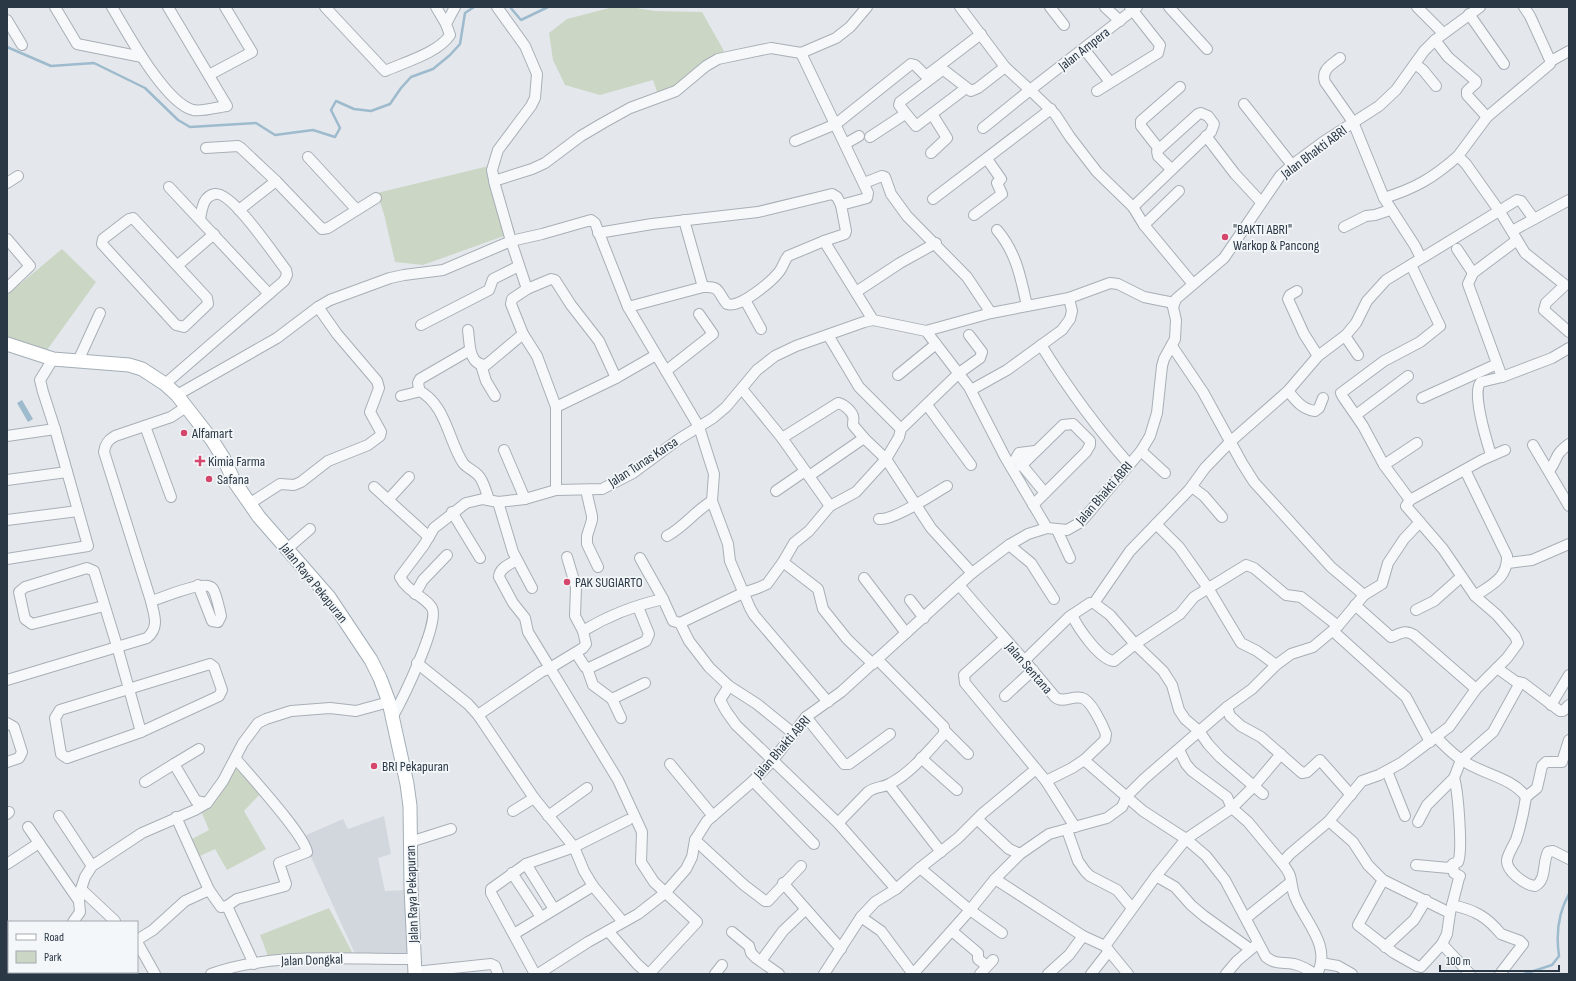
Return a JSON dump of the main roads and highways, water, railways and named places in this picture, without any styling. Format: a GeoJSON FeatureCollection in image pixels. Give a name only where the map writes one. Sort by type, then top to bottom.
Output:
{"type":"FeatureCollection","features":[{"type":"Feature","properties":{"kind":"main road","name":"Jalan Raya Pekapuran"},"geometry":{"type":"LineString","coordinates":[[7,344],[52,359],[129,365],[142,369],[165,384],[177,395],[212,440],[224,459],[234,481],[250,504],[329,597],[356,637],[380,678],[389,702],[407,784],[410,806],[415,968]]}},
{"type":"Feature","properties":{"kind":"water"},"geometry":{"type":"Polygon","coordinates":[[[22,400],[33,419],[28,422],[17,403],[22,400]]]}},
{"type":"Feature","properties":{"kind":"waterway"},"geometry":{"type":"LineString","coordinates":[[7,47],[51,66],[94,63],[145,88],[178,120],[190,127],[256,123],[275,135],[313,130],[335,137],[340,128],[331,110],[336,101],[354,109],[371,111],[390,104],[411,77],[433,69],[450,55],[460,44],[465,13],[474,7]]}},
{"type":"Feature","properties":{"kind":"waterway"},"geometry":{"type":"LineString","coordinates":[[510,7],[521,20],[548,7]]}},
{"type":"Feature","properties":{"kind":"waterway"},"geometry":{"type":"LineString","coordinates":[[1524,974],[1552,965],[1559,956],[1558,932],[1560,916],[1569,894]]}},
{"type":"Feature","properties":{"kind":"place","name":"\"BAKTI ABRI\" Warkop & Pancong"},"geometry":{"type":"Point","coordinates":[1225,237]}},
{"type":"Feature","properties":{"kind":"place","name":"Alfamart"},"geometry":{"type":"Point","coordinates":[184,433]}},
{"type":"Feature","properties":{"kind":"place","name":"Kimia Farma"},"geometry":{"type":"Point","coordinates":[200,461]}},
{"type":"Feature","properties":{"kind":"place","name":"Safana"},"geometry":{"type":"Point","coordinates":[209,479]}},
{"type":"Feature","properties":{"kind":"place","name":"PAK SUGIARTO"},"geometry":{"type":"Point","coordinates":[567,582]}},
{"type":"Feature","properties":{"kind":"place","name":"BRI Pekapuran"},"geometry":{"type":"Point","coordinates":[374,766]}}]}
